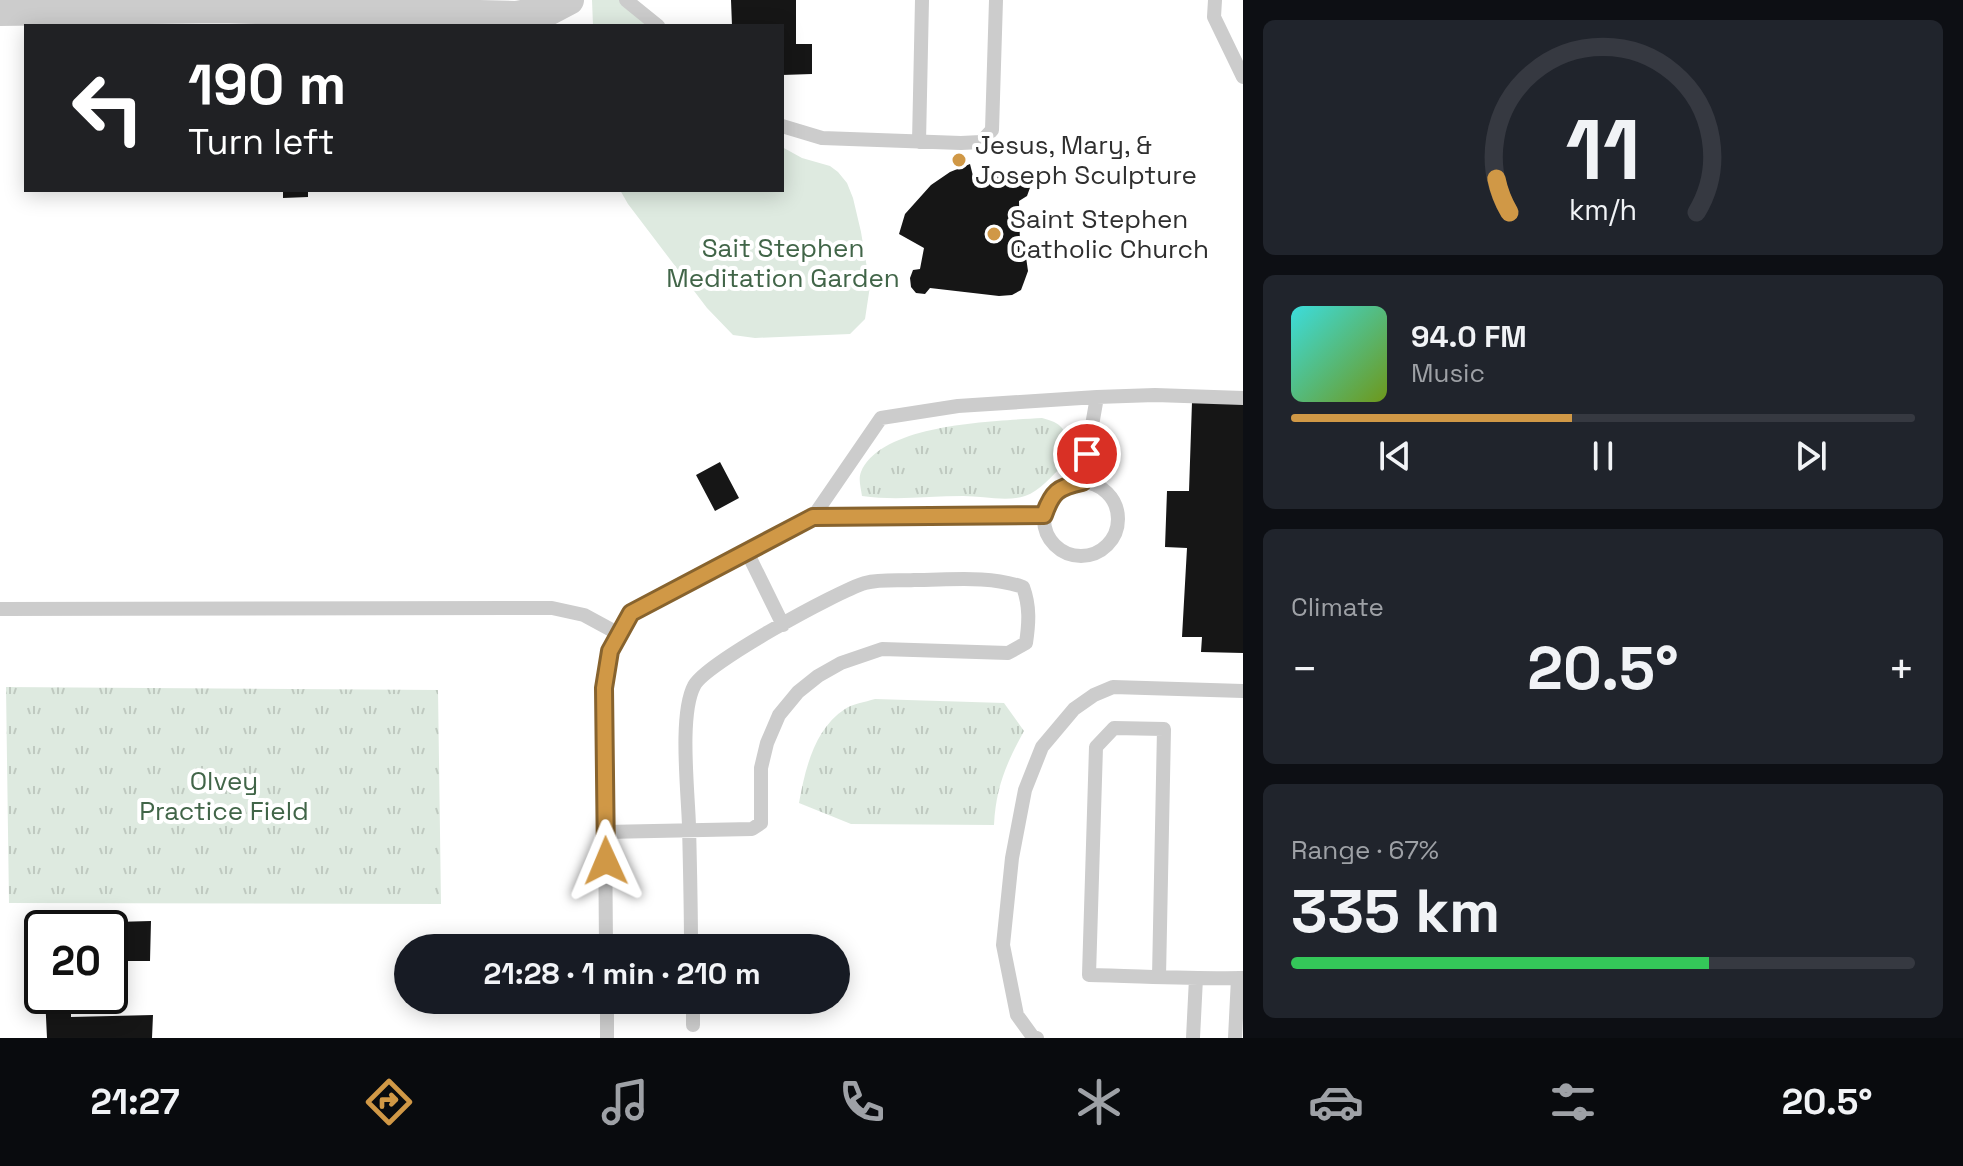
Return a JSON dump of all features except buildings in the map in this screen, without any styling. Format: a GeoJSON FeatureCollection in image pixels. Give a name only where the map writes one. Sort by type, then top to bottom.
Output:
{"type":"FeatureCollection","features":[{"type":"Feature","properties":{"kind":"street"},"geometry":{"type":"LineString","coordinates":[[0,11],[220,8],[516,16],[550,10],[569,0]]}},
{"type":"Feature","properties":{"kind":"lane"},"geometry":{"type":"LineString","coordinates":[[626,0],[656,24]]}},
{"type":"Feature","properties":{"kind":"lane"},"geometry":{"type":"LineString","coordinates":[[919,142],[922,0]]}},
{"type":"Feature","properties":{"kind":"lane"},"geometry":{"type":"LineString","coordinates":[[784,127],[822,138],[981,142],[992,130],[996,0]]}},
{"type":"Feature","properties":{"kind":"lane"},"geometry":{"type":"LineString","coordinates":[[1215,0],[1214,17],[1243,77]]}},
{"type":"Feature","properties":{"kind":"lane"},"geometry":{"type":"LineString","coordinates":[[813,517],[881,418],[958,406],[1097,397],[1243,398]]}},
{"type":"Feature","properties":{"kind":"lane"},"geometry":{"type":"LineString","coordinates":[[1082,482],[1097,397]]}},
{"type":"Feature","properties":{"kind":"lane"},"geometry":{"type":"LineString","coordinates":[[1082,482],[1096,485],[1108,493],[1116,506],[1119,520],[1115,535],[1107,547],[1094,555],[1079,557],[1060,550],[1047,535],[1044,515],[1050,498],[1064,486],[1082,482]]}},
{"type":"Feature","properties":{"kind":"lane"},"geometry":{"type":"LineString","coordinates":[[606,934],[604,688],[610,651],[631,613],[813,517],[1044,515]]}},
{"type":"Feature","properties":{"kind":"lane"},"geometry":{"type":"LineString","coordinates":[[747,552],[783,625]]}},
{"type":"Feature","properties":{"kind":"lane"},"geometry":{"type":"LineString","coordinates":[[605,832],[689,830],[752,829],[761,823],[761,768],[767,743],[779,715],[798,692],[841,663],[882,649],[1008,653],[1026,643],[1028,601],[1023,587],[988,579],[865,583],[815,606],[724,658],[694,684],[687,712],[689,830],[691,934]]}},
{"type":"Feature","properties":{"kind":"lane"},"geometry":{"type":"LineString","coordinates":[[0,609],[552,608],[584,615],[619,634]]}},
{"type":"Feature","properties":{"kind":"lane"},"geometry":{"type":"LineString","coordinates":[[1037,1038],[1017,1015],[1003,945],[1012,858],[1025,790],[1042,747],[1074,709],[1113,687],[1243,691]]}},
{"type":"Feature","properties":{"kind":"lane"},"geometry":{"type":"LineString","coordinates":[[1159,977],[1164,729],[1114,728],[1096,747],[1089,975],[1159,977],[1196,978],[1240,978],[1235,1038]]}},
{"type":"Feature","properties":{"kind":"lane"},"geometry":{"type":"LineString","coordinates":[[1193,1038],[1196,978]]}},
{"type":"Feature","properties":{"kind":"lane"},"geometry":{"type":"LineString","coordinates":[[607,1014],[607,1038]]}},
{"type":"Feature","properties":{"kind":"lane"},"geometry":{"type":"LineString","coordinates":[[693,1014],[693,1025]]}},
{"type":"Feature","properties":{"kind":"green space"},"geometry":{"type":"Polygon","coordinates":[[[592,0],[626,0],[650,24],[593,24],[592,0]]]}},
{"type":"Feature","properties":{"kind":"green space","name":"Sait Stephen Meditation Garden"},"geometry":{"type":"Polygon","coordinates":[[[784,148],[802,158],[830,166],[847,183],[861,232],[870,286],[865,319],[850,334],[755,338],[733,335],[707,308],[621,192],[784,192],[784,148]]]}},
{"type":"Feature","properties":{"kind":"green space"},"geometry":{"type":"Polygon","coordinates":[[[1042,418],[1063,429],[1066,440],[1064,465],[1030,494],[1010,499],[862,496],[861,472],[873,456],[891,443],[915,434],[970,423],[1042,418]]]}},
{"type":"Feature","properties":{"kind":"green space","name":"Olvey Practice Field"},"geometry":{"type":"Polygon","coordinates":[[[6,687],[438,690],[441,904],[9,903],[6,687]]]}},
{"type":"Feature","properties":{"kind":"green space"},"geometry":{"type":"Polygon","coordinates":[[[875,699],[1004,703],[1024,731],[1003,776],[994,825],[851,824],[799,803],[808,764],[826,727],[848,707],[875,699]]]}},
{"type":"Feature","properties":{"kind":"place","name":"Jesus, Mary, & Joseph Sculpture"},"geometry":{"type":"Point","coordinates":[959,160]}},
{"type":"Feature","properties":{"kind":"place","name":"Saint Stephen Catholic Church"},"geometry":{"type":"Point","coordinates":[994,234]}},
{"type":"Feature","properties":{"kind":"route"},"geometry":{"type":"LineString","coordinates":[[606,861],[604,688],[610,651],[631,613],[813,517],[1044,515],[1050,498],[1064,486],[1082,482],[1087,454]]}}]}
